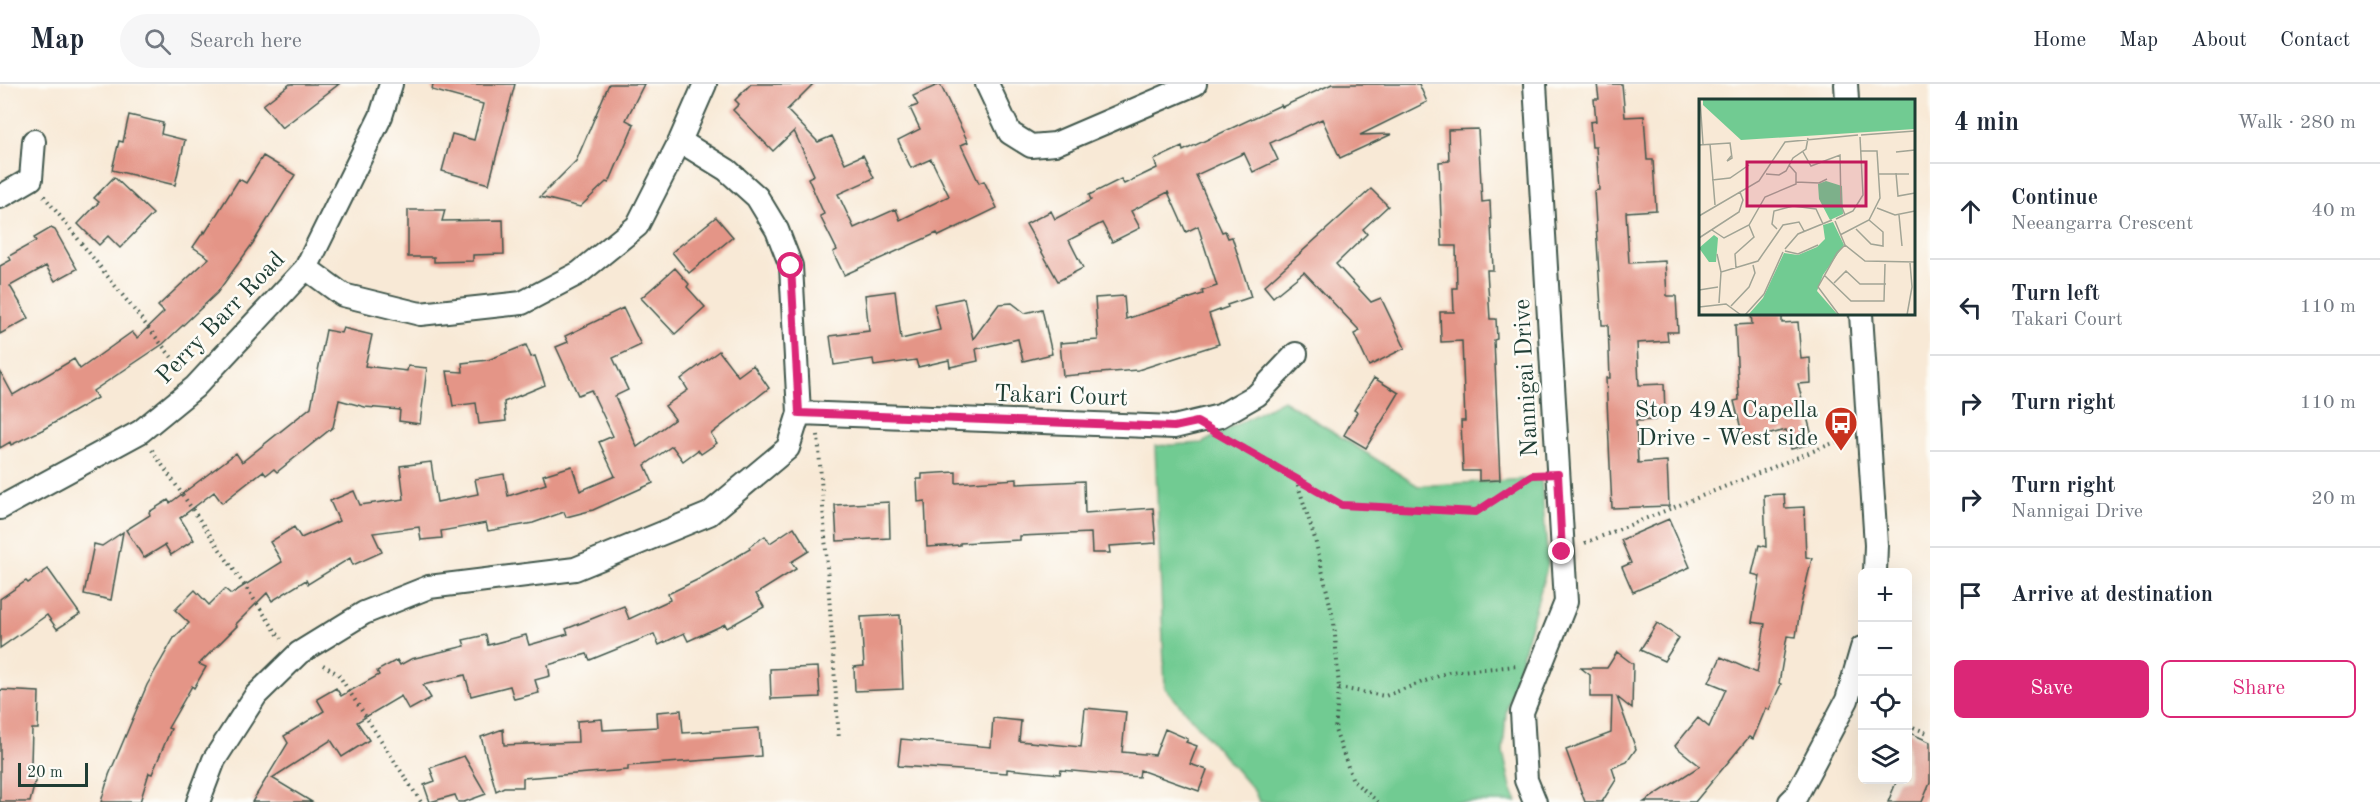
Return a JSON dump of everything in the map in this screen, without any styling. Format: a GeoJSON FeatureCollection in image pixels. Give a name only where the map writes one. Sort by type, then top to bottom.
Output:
{"type":"FeatureCollection","features":[{"type":"Feature","properties":{"kind":"street","name":"Perry Barr Road"},"geometry":{"type":"LineString","coordinates":[[0,508],[140,432],[195,387],[306,268],[381,116],[391,84]]}},
{"type":"Feature","properties":{"kind":"street"},"geometry":{"type":"LineString","coordinates":[[306,268],[343,295],[420,314],[522,303],[579,273],[637,226],[680,141],[705,84]]}},
{"type":"Feature","properties":{"kind":"street"},"geometry":{"type":"LineString","coordinates":[[987,84],[1010,133],[1031,146],[1055,144],[1196,84]]}},
{"type":"Feature","properties":{"kind":"street","name":"Nannigai Drive"},"geometry":{"type":"LineString","coordinates":[[1535,84],[1566,602],[1522,712],[1526,780],[1535,802]]}},
{"type":"Feature","properties":{"kind":"street"},"geometry":{"type":"LineString","coordinates":[[1846,84],[1847,99]]}},
{"type":"Feature","properties":{"kind":"street"},"geometry":{"type":"LineString","coordinates":[[0,197],[31,179],[34,141]]}},
{"type":"Feature","properties":{"kind":"street"},"geometry":{"type":"LineString","coordinates":[[198,802],[213,760],[256,695],[299,653],[364,613],[429,587],[575,569],[709,514],[788,448],[808,413],[791,266],[777,230],[757,197],[727,170],[680,141]]}},
{"type":"Feature","properties":{"kind":"street"},"geometry":{"type":"LineString","coordinates":[[1861,315],[1876,545],[1875,568]]}},
{"type":"Feature","properties":{"kind":"street","name":"Takari Court"},"geometry":{"type":"LineString","coordinates":[[808,413],[1174,427],[1220,416],[1257,395],[1296,354]]}},
{"type":"Feature","properties":{"kind":"street"},"geometry":{"type":"LineString","coordinates":[[1790,802],[1796,796],[1847,700],[1858,664]]}},
{"type":"Feature","properties":{"kind":"path"},"geometry":{"type":"LineString","coordinates":[[31,179],[195,387]]}},
{"type":"Feature","properties":{"kind":"path"},"geometry":{"type":"LineString","coordinates":[[808,413],[839,740]]}},
{"type":"Feature","properties":{"kind":"path"},"geometry":{"type":"LineString","coordinates":[[1197,422],[1342,505],[1476,512],[1532,475],[1558,474]]}},
{"type":"Feature","properties":{"kind":"path"},"geometry":{"type":"LineString","coordinates":[[1562,552],[1869,428]]}},
{"type":"Feature","properties":{"kind":"path"},"geometry":{"type":"LineString","coordinates":[[140,432],[285,645],[338,674],[422,802]]}},
{"type":"Feature","properties":{"kind":"path"},"geometry":{"type":"LineString","coordinates":[[1296,478],[1315,539],[1334,622],[1340,688],[1335,730],[1353,781],[1378,802]]}},
{"type":"Feature","properties":{"kind":"path"},"geometry":{"type":"LineString","coordinates":[[1340,688],[1385,696],[1449,672],[1541,664]]}},
{"type":"Feature","properties":{"kind":"path"},"geometry":{"type":"LineString","coordinates":[[1912,727],[1930,734]]}},
{"type":"Feature","properties":{"kind":"green space"},"geometry":{"type":"Polygon","coordinates":[[[1283,400],[1418,486],[1541,478],[1548,564],[1506,713],[1503,752],[1511,788],[1517,802],[1259,802],[1255,792],[1165,688],[1155,446],[1202,443],[1283,400]]]}},
{"type":"Feature","properties":{"kind":"building"},"geometry":{"type":"Polygon","coordinates":[[[290,84],[339,84],[282,128],[263,105],[290,84]]]}},
{"type":"Feature","properties":{"kind":"building"},"geometry":{"type":"Polygon","coordinates":[[[433,84],[515,84],[489,184],[442,171],[452,134],[474,140],[483,104],[432,90],[433,84]]]}},
{"type":"Feature","properties":{"kind":"building"},"geometry":{"type":"Polygon","coordinates":[[[609,84],[644,84],[626,120],[634,124],[609,183],[606,182],[580,207],[540,197],[576,161],[609,84]]]}},
{"type":"Feature","properties":{"kind":"building"},"geometry":{"type":"Polygon","coordinates":[[[751,84],[813,84],[787,110],[818,142],[832,136],[845,163],[863,155],[874,178],[838,194],[854,228],[896,209],[900,220],[949,196],[931,159],[911,168],[898,140],[920,129],[910,108],[918,105],[913,96],[940,84],[968,142],[961,145],[979,183],[984,181],[997,208],[939,236],[937,233],[844,275],[833,252],[837,250],[820,216],[824,214],[808,178],[814,175],[794,131],[773,151],[733,110],[739,104],[735,100],[751,84]]]}},
{"type":"Feature","properties":{"kind":"building"},"geometry":{"type":"Polygon","coordinates":[[[1332,84],[1419,84],[1427,102],[1360,135],[1392,134],[1340,158],[1322,119],[1270,143],[1278,160],[1253,172],[1244,153],[1196,175],[1222,232],[1225,231],[1228,238],[1232,237],[1251,297],[1209,314],[1219,344],[1138,370],[1063,376],[1060,343],[1098,340],[1095,298],[1124,296],[1126,319],[1203,294],[1202,291],[1217,286],[1198,226],[1186,232],[1168,192],[1131,211],[1140,228],[1112,242],[1102,223],[1069,240],[1083,268],[1058,281],[1026,224],[1051,211],[1055,219],[1091,200],[1089,195],[1121,179],[1124,184],[1157,168],[1154,160],[1182,147],[1183,151],[1332,84]]]}},
{"type":"Feature","properties":{"kind":"building"},"geometry":{"type":"Polygon","coordinates":[[[1597,84],[1622,84],[1625,117],[1644,116],[1647,160],[1653,160],[1656,210],[1626,212],[1629,263],[1665,261],[1667,296],[1676,296],[1678,332],[1667,332],[1668,341],[1637,343],[1639,385],[1664,384],[1665,413],[1655,413],[1655,420],[1636,421],[1638,463],[1667,461],[1669,506],[1612,508],[1606,378],[1610,378],[1608,325],[1602,325],[1594,191],[1599,190],[1596,147],[1592,147],[1590,122],[1596,121],[1594,99],[1599,99],[1597,84]]]}},
{"type":"Feature","properties":{"kind":"building"},"geometry":{"type":"Polygon","coordinates":[[[129,115],[163,123],[161,134],[185,140],[175,185],[112,170],[119,141],[123,142],[129,115]]]}},
{"type":"Feature","properties":{"kind":"building"},"geometry":{"type":"Polygon","coordinates":[[[1478,129],[1482,202],[1490,201],[1493,270],[1487,270],[1490,319],[1496,319],[1497,339],[1494,340],[1500,480],[1479,481],[1479,471],[1463,471],[1461,421],[1465,421],[1462,341],[1441,342],[1440,312],[1454,312],[1453,288],[1457,288],[1456,246],[1442,246],[1439,162],[1449,161],[1448,130],[1478,129]]]}},
{"type":"Feature","properties":{"kind":"building"},"geometry":{"type":"Polygon","coordinates":[[[263,156],[295,175],[253,243],[217,293],[163,344],[93,391],[97,398],[42,430],[0,448],[0,371],[13,395],[74,359],[80,369],[132,332],[137,338],[164,312],[158,306],[209,258],[193,247],[204,231],[205,233],[239,179],[246,183],[263,156]]]}},
{"type":"Feature","properties":{"kind":"building"},"geometry":{"type":"Polygon","coordinates":[[[114,177],[153,214],[120,248],[108,236],[99,245],[78,224],[99,202],[94,198],[114,177]]]}},
{"type":"Feature","properties":{"kind":"building"},"geometry":{"type":"Polygon","coordinates":[[[1371,189],[1388,206],[1363,229],[1367,234],[1336,264],[1371,302],[1381,298],[1405,348],[1369,366],[1354,334],[1360,331],[1304,272],[1273,297],[1264,286],[1371,189]]]}},
{"type":"Feature","properties":{"kind":"building"},"geometry":{"type":"Polygon","coordinates":[[[408,210],[445,210],[442,221],[503,220],[504,254],[473,255],[473,261],[434,262],[434,257],[408,257],[408,210]]]}},
{"type":"Feature","properties":{"kind":"building"},"geometry":{"type":"Polygon","coordinates":[[[716,217],[733,237],[689,273],[672,252],[716,217]]]}},
{"type":"Feature","properties":{"kind":"building"},"geometry":{"type":"Polygon","coordinates":[[[51,228],[55,230],[77,269],[55,281],[46,266],[10,286],[29,318],[0,334],[0,266],[11,260],[9,256],[36,241],[34,238],[51,228]]]}},
{"type":"Feature","properties":{"kind":"building"},"geometry":{"type":"Polygon","coordinates":[[[675,268],[689,284],[687,287],[705,307],[675,334],[641,298],[675,268]]]}},
{"type":"Feature","properties":{"kind":"building"},"geometry":{"type":"Polygon","coordinates":[[[895,291],[901,339],[940,330],[934,304],[964,298],[973,339],[999,304],[1012,303],[1025,313],[1042,309],[1052,354],[1023,361],[1018,339],[976,349],[978,361],[950,367],[949,360],[918,367],[916,360],[874,366],[873,359],[834,365],[830,336],[869,331],[865,295],[895,291]]]}},
{"type":"Feature","properties":{"kind":"building"},"geometry":{"type":"Polygon","coordinates":[[[623,308],[641,345],[613,358],[628,390],[615,396],[637,447],[675,419],[665,406],[688,390],[681,379],[719,351],[738,376],[753,365],[769,388],[711,434],[717,443],[701,454],[698,450],[683,461],[672,446],[645,465],[653,483],[593,510],[566,517],[564,512],[533,523],[488,531],[486,523],[441,531],[442,538],[421,540],[419,527],[373,533],[382,552],[353,565],[350,558],[308,584],[306,580],[272,601],[267,593],[199,664],[206,667],[194,688],[192,686],[168,728],[171,729],[152,774],[149,773],[140,802],[101,802],[109,775],[147,685],[174,638],[189,623],[175,610],[195,590],[209,605],[225,589],[231,594],[282,562],[270,542],[294,527],[301,538],[339,521],[330,501],[354,491],[360,505],[404,499],[400,466],[431,462],[437,502],[478,494],[475,479],[504,474],[508,496],[546,484],[543,475],[572,466],[580,491],[615,476],[599,442],[613,436],[591,390],[578,395],[556,347],[568,342],[565,336],[623,308]]]}},
{"type":"Feature","properties":{"kind":"building"},"geometry":{"type":"Polygon","coordinates":[[[1751,315],[1782,315],[1782,323],[1798,322],[1801,359],[1810,358],[1811,383],[1798,384],[1814,443],[1791,449],[1786,430],[1744,441],[1734,401],[1739,400],[1735,325],[1752,324],[1751,315]]]}},
{"type":"Feature","properties":{"kind":"building"},"geometry":{"type":"Polygon","coordinates":[[[343,328],[372,335],[365,366],[407,371],[408,366],[427,368],[420,424],[399,421],[400,410],[365,407],[339,400],[333,427],[277,472],[274,469],[266,475],[263,471],[222,503],[214,492],[180,518],[194,540],[171,555],[165,545],[144,558],[126,530],[168,500],[170,503],[236,453],[242,462],[311,407],[326,330],[341,333],[343,328]]]}},
{"type":"Feature","properties":{"kind":"building"},"geometry":{"type":"Polygon","coordinates":[[[526,345],[531,357],[535,356],[545,385],[504,402],[506,421],[479,424],[476,403],[453,406],[447,371],[463,372],[462,363],[488,360],[526,345]]]}},
{"type":"Feature","properties":{"kind":"building"},"geometry":{"type":"Polygon","coordinates":[[[1374,378],[1399,393],[1366,448],[1344,435],[1357,412],[1354,410],[1374,378]]]}},
{"type":"Feature","properties":{"kind":"building"},"geometry":{"type":"Polygon","coordinates":[[[956,472],[956,483],[1017,479],[1017,484],[1084,481],[1085,513],[1153,508],[1156,543],[1109,546],[1110,553],[1092,553],[1091,533],[1020,536],[1020,540],[927,547],[925,501],[918,502],[917,479],[922,479],[922,474],[956,472]]]}},
{"type":"Feature","properties":{"kind":"building"},"geometry":{"type":"Polygon","coordinates":[[[1784,494],[1785,508],[1804,507],[1806,557],[1812,558],[1796,637],[1787,636],[1779,683],[1781,684],[1769,710],[1766,708],[1753,739],[1749,737],[1695,802],[1644,802],[1700,766],[1675,746],[1698,718],[1709,727],[1726,689],[1709,682],[1721,657],[1757,673],[1765,624],[1752,622],[1760,576],[1752,574],[1759,545],[1766,547],[1764,495],[1784,494]]]}},
{"type":"Feature","properties":{"kind":"building"},"geometry":{"type":"Polygon","coordinates":[[[889,502],[890,538],[837,541],[835,505],[889,502]]]}},
{"type":"Feature","properties":{"kind":"building"},"geometry":{"type":"Polygon","coordinates":[[[1669,519],[1690,567],[1633,592],[1622,567],[1631,563],[1621,540],[1669,519]]]}},
{"type":"Feature","properties":{"kind":"building"},"geometry":{"type":"Polygon","coordinates":[[[794,527],[809,551],[791,562],[796,569],[756,594],[764,607],[727,628],[725,624],[688,641],[684,633],[659,645],[654,634],[590,660],[587,654],[548,665],[550,676],[535,680],[539,693],[514,699],[510,686],[471,696],[465,675],[423,685],[431,698],[409,710],[401,696],[357,722],[369,740],[342,757],[331,740],[272,778],[312,802],[252,802],[288,743],[284,736],[324,711],[317,699],[336,688],[341,696],[379,675],[377,671],[397,660],[400,665],[411,659],[465,646],[463,640],[486,635],[488,645],[526,635],[529,645],[568,634],[566,629],[624,606],[629,619],[670,600],[668,594],[750,549],[749,547],[765,536],[770,543],[794,527]]]}},
{"type":"Feature","properties":{"kind":"building"},"geometry":{"type":"Polygon","coordinates":[[[123,532],[111,600],[84,594],[94,544],[102,546],[123,532]]]}},
{"type":"Feature","properties":{"kind":"building"},"geometry":{"type":"Polygon","coordinates":[[[48,569],[80,614],[57,629],[47,615],[0,648],[0,599],[48,569]]]}},
{"type":"Feature","properties":{"kind":"building"},"geometry":{"type":"Polygon","coordinates":[[[900,615],[903,689],[855,691],[854,667],[864,666],[861,617],[900,615]]]}},
{"type":"Feature","properties":{"kind":"building"},"geometry":{"type":"Polygon","coordinates":[[[1657,623],[1679,638],[1664,661],[1640,650],[1657,623]]]}},
{"type":"Feature","properties":{"kind":"building"},"geometry":{"type":"Polygon","coordinates":[[[1617,652],[1633,664],[1632,709],[1617,697],[1636,749],[1627,762],[1612,768],[1616,780],[1602,802],[1585,802],[1566,750],[1611,733],[1612,697],[1590,697],[1590,675],[1581,668],[1607,668],[1617,652]]]}},
{"type":"Feature","properties":{"kind":"building"},"geometry":{"type":"Polygon","coordinates":[[[818,667],[820,697],[771,699],[770,669],[818,667]]]}},
{"type":"Feature","properties":{"kind":"building"},"geometry":{"type":"Polygon","coordinates":[[[0,690],[39,692],[38,729],[32,729],[29,772],[37,774],[30,802],[0,802],[0,690]]]}},
{"type":"Feature","properties":{"kind":"building"},"geometry":{"type":"Polygon","coordinates":[[[1085,708],[1126,712],[1122,752],[1155,755],[1165,729],[1188,739],[1186,742],[1197,746],[1190,764],[1207,770],[1199,791],[1140,770],[1139,777],[1061,770],[1060,774],[1007,769],[1007,773],[898,766],[901,739],[991,747],[993,718],[1021,721],[1019,741],[1081,747],[1085,708]]]}},
{"type":"Feature","properties":{"kind":"building"},"geometry":{"type":"Polygon","coordinates":[[[681,710],[683,733],[759,728],[761,756],[628,766],[628,770],[523,778],[523,787],[504,787],[496,791],[481,737],[503,729],[504,745],[578,742],[577,721],[602,719],[603,730],[658,727],[657,712],[681,710]]]}},
{"type":"Feature","properties":{"kind":"building"},"geometry":{"type":"Polygon","coordinates":[[[1912,734],[1930,742],[1930,783],[1922,802],[1888,802],[1895,784],[1912,784],[1912,734]]]}},
{"type":"Feature","properties":{"kind":"building"},"geometry":{"type":"Polygon","coordinates":[[[464,756],[486,794],[464,802],[458,802],[455,795],[430,802],[424,785],[435,781],[430,768],[464,756]]]}},
{"type":"Feature","properties":{"kind":"place","name":"Stop 49A Capella Drive - West side"},"geometry":{"type":"Point","coordinates":[1841,452]}},
{"type":"Feature","properties":{"kind":"route"},"geometry":{"type":"LineString","coordinates":[[791,266],[799,413],[1174,427],[1197,422],[1342,505],[1476,512],[1532,475],[1558,474],[1562,552]]}}]}
